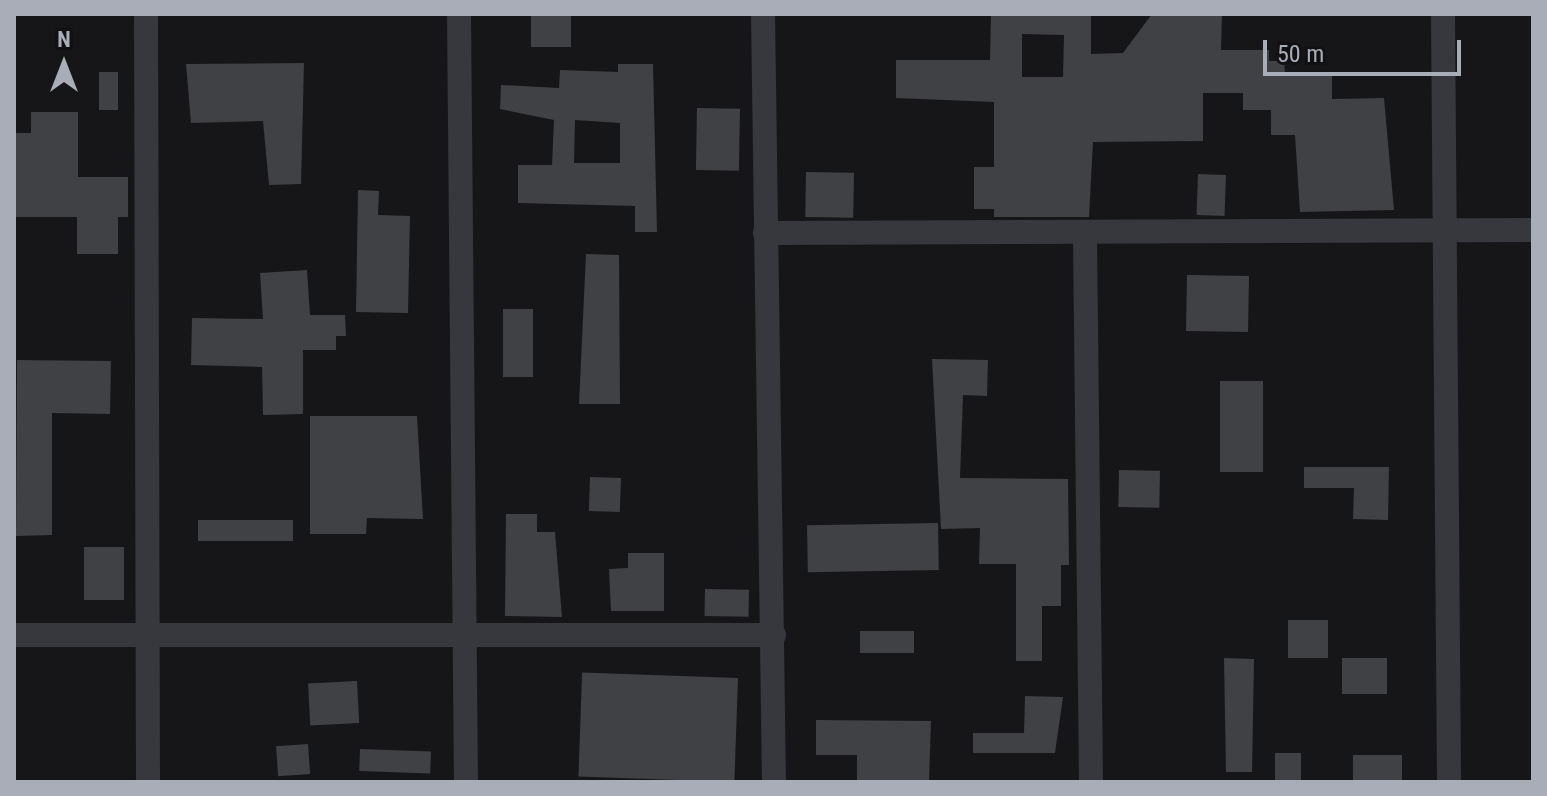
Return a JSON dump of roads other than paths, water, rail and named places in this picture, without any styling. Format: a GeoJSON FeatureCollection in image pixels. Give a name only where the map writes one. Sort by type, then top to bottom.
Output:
{"type":"FeatureCollection","features":[{"type":"Feature","properties":{"kind":"street"},"geometry":{"type":"LineString","coordinates":[[146,14],[148,782]]}},
{"type":"Feature","properties":{"kind":"street"},"geometry":{"type":"LineString","coordinates":[[459,14],[466,782]]}},
{"type":"Feature","properties":{"kind":"street"},"geometry":{"type":"LineString","coordinates":[[763,14],[774,782]]}},
{"type":"Feature","properties":{"kind":"street"},"geometry":{"type":"LineString","coordinates":[[1443,14],[1440,231],[1449,782]]}},
{"type":"Feature","properties":{"kind":"street"},"geometry":{"type":"LineString","coordinates":[[765,233],[1085,237],[1533,230]]}},
{"type":"Feature","properties":{"kind":"street"},"geometry":{"type":"LineString","coordinates":[[1085,237],[1091,782]]}},
{"type":"Feature","properties":{"kind":"street"},"geometry":{"type":"LineString","coordinates":[[14,635],[774,635]]}}]}
